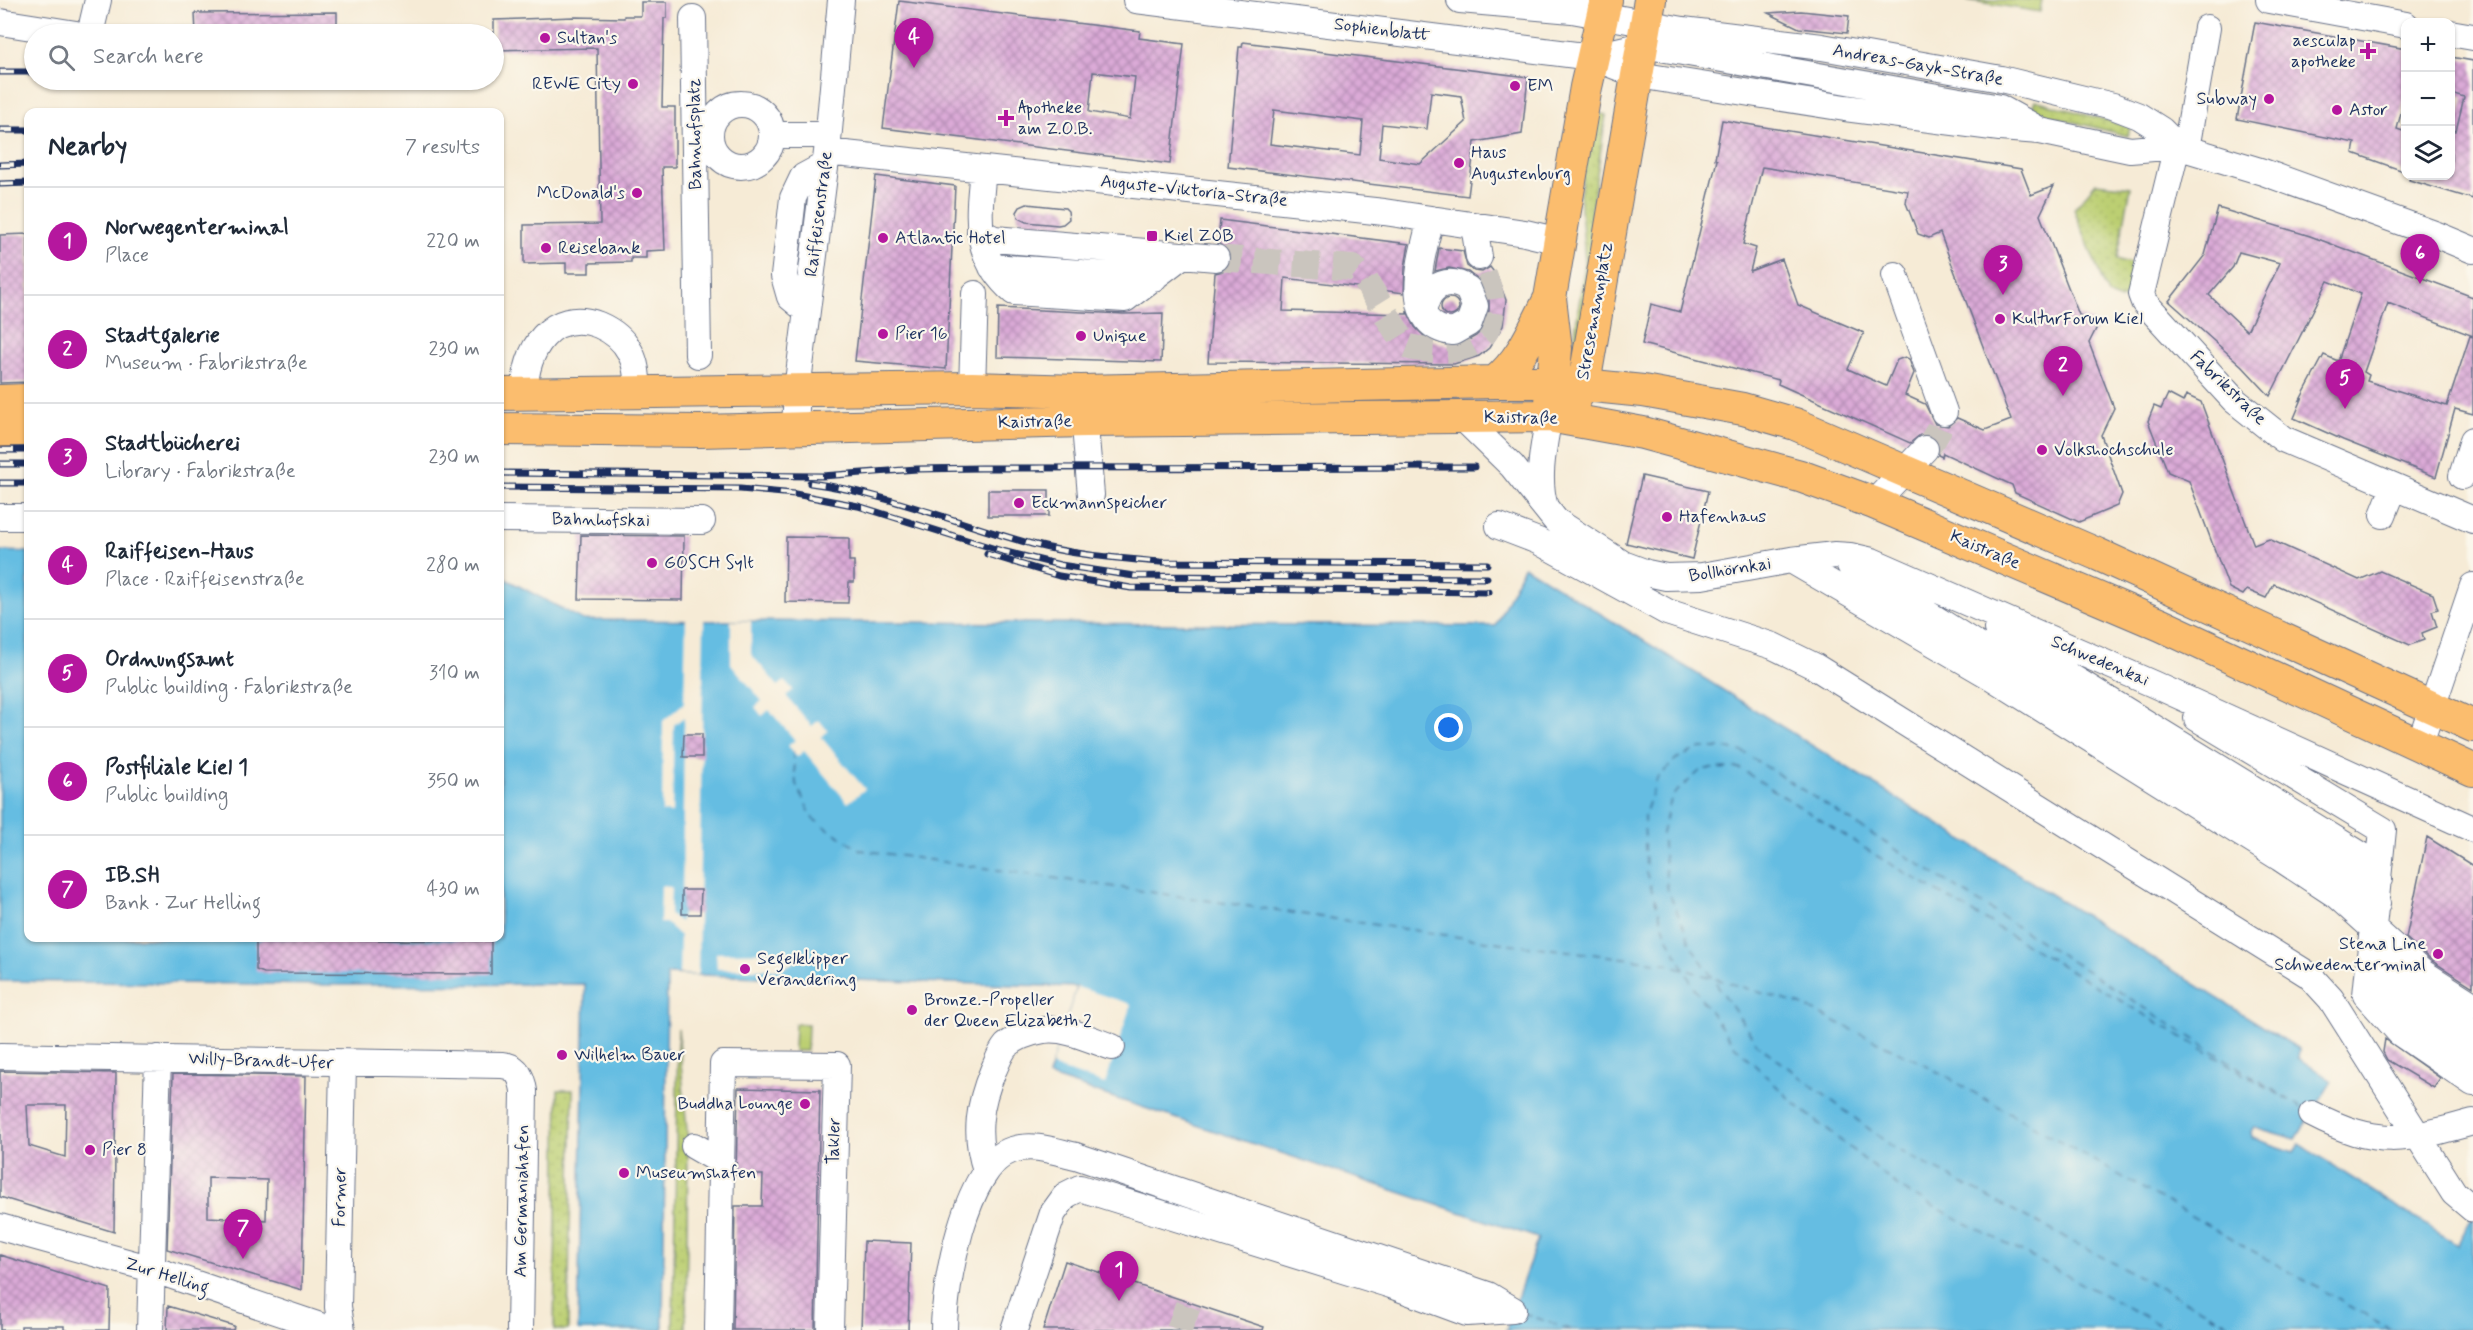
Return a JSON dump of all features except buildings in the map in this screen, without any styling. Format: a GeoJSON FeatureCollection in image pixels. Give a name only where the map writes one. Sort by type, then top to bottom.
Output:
{"type":"FeatureCollection","features":[{"type":"Feature","properties":{"kind":"main road","name":"Stresemannplatz"},"geometry":{"type":"LineString","coordinates":[[1549,416],[1572,404],[1569,383],[1556,349],[1550,298],[1592,57],[1604,8]]}},
{"type":"Feature","properties":{"kind":"main road","name":"Stresemannplatz"},"geometry":{"type":"LineString","coordinates":[[1569,383],[1620,167],[1646,23]]}},
{"type":"Feature","properties":{"kind":"main road","name":"Stresemannplatz"},"geometry":{"type":"LineString","coordinates":[[1495,382],[1510,369],[1521,354],[1550,298]]}},
{"type":"Feature","properties":{"kind":"main road","name":"Kaistraße"},"geometry":{"type":"LineString","coordinates":[[504,429],[700,431],[795,427],[1083,406],[1495,382],[1569,383],[1643,391],[1743,410],[1795,424],[2097,554],[2473,726]]}},
{"type":"Feature","properties":{"kind":"main road","name":"Kaistraße"},"geometry":{"type":"LineString","coordinates":[[512,393],[972,388],[1083,406],[1462,417],[1549,416],[1643,433],[1800,476],[1874,503],[2161,625],[2473,770]]}},
{"type":"Feature","properties":{"kind":"main road"},"geometry":{"type":"LineString","coordinates":[[0,400],[24,400]]}},
{"type":"Feature","properties":{"kind":"main road"},"geometry":{"type":"LineString","coordinates":[[0,430],[24,430]]}},
{"type":"Feature","properties":{"kind":"street"},"geometry":{"type":"LineString","coordinates":[[92,24],[98,0]]}},
{"type":"Feature","properties":{"kind":"street","name":"Raiffeisenstraße"},"geometry":{"type":"LineString","coordinates":[[795,427],[797,390],[827,151],[841,0]]}},
{"type":"Feature","properties":{"kind":"street","name":"Sophienblatt"},"geometry":{"type":"LineString","coordinates":[[1136,0],[1592,57]]}},
{"type":"Feature","properties":{"kind":"street"},"geometry":{"type":"LineString","coordinates":[[1460,0],[1572,10],[1604,8],[1646,23],[2000,108],[2040,131]]}},
{"type":"Feature","properties":{"kind":"street"},"geometry":{"type":"LineString","coordinates":[[2269,0],[2401,24]]}},
{"type":"Feature","properties":{"kind":"street","name":"Bahnhofsplatz"},"geometry":{"type":"LineString","coordinates":[[693,18],[698,355]]}},
{"type":"Feature","properties":{"kind":"street"},"geometry":{"type":"LineString","coordinates":[[0,21],[24,25]]}},
{"type":"Feature","properties":{"kind":"street"},"geometry":{"type":"LineString","coordinates":[[1592,57],[1646,23]]}},
{"type":"Feature","properties":{"kind":"street","name":"Andreas-Gayk-Straße"},"geometry":{"type":"LineString","coordinates":[[1646,23],[1811,45],[2001,79],[2113,106],[2139,116],[2161,130],[2181,148]]}},
{"type":"Feature","properties":{"kind":"street","name":"Fabrikstraße"},"geometry":{"type":"LineString","coordinates":[[2207,28],[2181,148],[2141,294],[2144,302],[2235,400],[2283,439],[2473,520]]}},
{"type":"Feature","properties":{"kind":"street"},"geometry":{"type":"LineString","coordinates":[[2455,34],[2473,37]]}},
{"type":"Feature","properties":{"kind":"street","name":"Andreas-Gayk-Straße"},"geometry":{"type":"LineString","coordinates":[[1592,57],[1638,75],[1845,108],[2040,131],[2130,150],[2181,148],[2263,172],[2438,235],[2473,250]]}},
{"type":"Feature","properties":{"kind":"street","name":"Auguste-Viktoria-Straße"},"geometry":{"type":"LineString","coordinates":[[773,135],[827,151],[1431,219],[1525,233],[1559,241]]}},
{"type":"Feature","properties":{"kind":"street"},"geometry":{"type":"LineString","coordinates":[[983,170],[978,220],[980,232],[992,267],[1002,282],[1014,292],[1125,299],[1183,255]]}},
{"type":"Feature","properties":{"kind":"street"},"geometry":{"type":"LineString","coordinates":[[1425,304],[1433,288],[1441,283],[1451,282],[1468,289],[1475,306],[1469,323],[1453,332],[1443,331],[1422,313],[1418,300],[1419,278],[1431,219]]}},
{"type":"Feature","properties":{"kind":"street"},"geometry":{"type":"LineString","coordinates":[[1474,225],[1479,258]]}},
{"type":"Feature","properties":{"kind":"street"},"geometry":{"type":"LineString","coordinates":[[980,232],[994,239],[1216,258]]}},
{"type":"Feature","properties":{"kind":"street"},"geometry":{"type":"LineString","coordinates":[[1895,275],[1944,412]]}},
{"type":"Feature","properties":{"kind":"street"},"geometry":{"type":"LineString","coordinates":[[972,388],[975,294]]}},
{"type":"Feature","properties":{"kind":"street"},"geometry":{"type":"LineString","coordinates":[[512,393],[536,345],[556,327],[579,321],[606,328],[619,337],[634,360],[638,393]]}},
{"type":"Feature","properties":{"kind":"street"},"geometry":{"type":"LineString","coordinates":[[1083,406],[1091,495]]}},
{"type":"Feature","properties":{"kind":"street"},"geometry":{"type":"LineString","coordinates":[[1546,509],[1542,488],[1549,416]]}},
{"type":"Feature","properties":{"kind":"street","name":"Bollhörnkai"},"geometry":{"type":"LineString","coordinates":[[1462,417],[1512,466],[1546,509],[1565,528],[1623,564],[1657,575],[1683,578],[1791,560]]}},
{"type":"Feature","properties":{"kind":"street"},"geometry":{"type":"LineString","coordinates":[[2462,476],[2473,440]]}},
{"type":"Feature","properties":{"kind":"street"},"geometry":{"type":"LineString","coordinates":[[1874,503],[1925,449]]}},
{"type":"Feature","properties":{"kind":"street"},"geometry":{"type":"LineString","coordinates":[[2383,516],[2394,487]]}},
{"type":"Feature","properties":{"kind":"street"},"geometry":{"type":"LineString","coordinates":[[0,517],[24,517]]}},
{"type":"Feature","properties":{"kind":"street","name":"Bahnhofskai"},"geometry":{"type":"LineString","coordinates":[[504,519],[702,521]]}},
{"type":"Feature","properties":{"kind":"street"},"geometry":{"type":"LineString","coordinates":[[1499,526],[1538,541],[1666,612],[1773,646],[1815,666],[2309,975],[2331,999],[2454,1193],[2473,1209]]}},
{"type":"Feature","properties":{"kind":"street"},"geometry":{"type":"LineString","coordinates":[[1836,556],[2027,689],[2379,878]]}},
{"type":"Feature","properties":{"kind":"street"},"geometry":{"type":"LineString","coordinates":[[1836,556],[2379,878]]}},
{"type":"Feature","properties":{"kind":"street","name":"Schwedenkai"},"geometry":{"type":"LineString","coordinates":[[1791,560],[1836,556],[1886,567],[2153,684],[2473,829]]}},
{"type":"Feature","properties":{"kind":"street"},"geometry":{"type":"LineString","coordinates":[[1791,560],[1990,676],[2336,895],[2408,1013],[2473,1056]]}},
{"type":"Feature","properties":{"kind":"street"},"geometry":{"type":"LineString","coordinates":[[2419,746],[2473,586]]}},
{"type":"Feature","properties":{"kind":"street"},"geometry":{"type":"LineString","coordinates":[[1937,589],[2379,878]]}},
{"type":"Feature","properties":{"kind":"street"},"geometry":{"type":"LineString","coordinates":[[2043,636],[2178,728],[2379,878]]}},
{"type":"Feature","properties":{"kind":"street"},"geometry":{"type":"LineString","coordinates":[[2153,684],[2187,712],[2383,830],[2366,995],[2400,1033],[2473,1083]]}},
{"type":"Feature","properties":{"kind":"street"},"geometry":{"type":"LineString","coordinates":[[2371,953],[2423,974],[2473,1005]]}},
{"type":"Feature","properties":{"kind":"street"},"geometry":{"type":"LineString","coordinates":[[2371,953],[2416,993],[2473,1033]]}},
{"type":"Feature","properties":{"kind":"street"},"geometry":{"type":"LineString","coordinates":[[986,1170],[979,1144],[979,1119],[989,1081],[1006,1047],[1030,1034],[1047,1030],[1063,1031],[1112,1047]]}},
{"type":"Feature","properties":{"kind":"street","name":"Willy-Brandt-Ufer"},"geometry":{"type":"LineString","coordinates":[[0,1056],[502,1065],[514,1068],[518,1073]]}},
{"type":"Feature","properties":{"kind":"street"},"geometry":{"type":"LineString","coordinates":[[150,1330],[158,1058]]}},
{"type":"Feature","properties":{"kind":"street","name":"Former"},"geometry":{"type":"LineString","coordinates":[[342,1330],[338,1307],[343,1063]]}},
{"type":"Feature","properties":{"kind":"street","name":"Takler"},"geometry":{"type":"LineString","coordinates":[[720,1161],[723,1064],[837,1065],[830,1330]]}},
{"type":"Feature","properties":{"kind":"street","name":"Am Germaniahafen"},"geometry":{"type":"LineString","coordinates":[[518,1073],[525,1091],[520,1330]]}},
{"type":"Feature","properties":{"kind":"street"},"geometry":{"type":"LineString","coordinates":[[2312,1114],[2338,1128],[2361,1135],[2385,1138],[2420,1137],[2473,1122]]}},
{"type":"Feature","properties":{"kind":"street"},"geometry":{"type":"LineString","coordinates":[[694,1146],[720,1161],[718,1330]]}},
{"type":"Feature","properties":{"kind":"street"},"geometry":{"type":"LineString","coordinates":[[944,1330],[944,1304],[954,1253],[969,1207],[986,1170],[998,1157],[1010,1150],[1027,1147],[1076,1156],[1488,1295],[1513,1310],[1467,1313],[1391,1286],[1080,1188],[1066,1195],[1053,1213],[1014,1330]]}},
{"type":"Feature","properties":{"kind":"street","name":"Zur Helling"},"geometry":{"type":"LineString","coordinates":[[0,1227],[152,1269],[332,1330]]}},
{"type":"Feature","properties":{"kind":"green space"},"geometry":{"type":"Polygon","coordinates":[[[1967,0],[2042,0],[2040,12],[1967,0]]]}},
{"type":"Feature","properties":{"kind":"green space"},"geometry":{"type":"Polygon","coordinates":[[[2035,100],[2130,127],[2128,136],[2031,111],[2035,100]]]}},
{"type":"Feature","properties":{"kind":"green space"},"geometry":{"type":"Polygon","coordinates":[[[1594,112],[1606,115],[1591,213],[1592,259],[1581,341],[1574,340],[1585,262],[1580,194],[1594,112]]]}},
{"type":"Feature","properties":{"kind":"green space"},"geometry":{"type":"Polygon","coordinates":[[[2096,183],[2131,187],[2117,259],[2136,265],[2134,294],[2121,300],[2108,295],[2074,209],[2096,183]]]}},
{"type":"Feature","properties":{"kind":"green space"},"geometry":{"type":"Polygon","coordinates":[[[795,1024],[808,1024],[807,1051],[794,1051],[795,1024]]]}},
{"type":"Feature","properties":{"kind":"green space"},"geometry":{"type":"Polygon","coordinates":[[[678,1029],[688,1142],[686,1330],[673,1330],[678,1029]]]}},
{"type":"Feature","properties":{"kind":"green space"},"geometry":{"type":"Polygon","coordinates":[[[558,1090],[573,1090],[568,1330],[554,1330],[558,1090]]]}},
{"type":"Feature","properties":{"kind":"water"},"geometry":{"type":"Polygon","coordinates":[[[0,551],[24,552],[24,942],[504,942],[504,578],[583,620],[1495,626],[1524,566],[2299,1049],[2298,1058],[2332,1081],[2296,1139],[2254,1127],[2251,1133],[2252,1138],[2294,1152],[2299,1144],[2457,1245],[2473,1216],[2473,1330],[1506,1330],[1538,1238],[1048,1076],[1077,987],[667,974],[663,1330],[578,1330],[585,984],[330,985],[0,981],[0,551]]]}},
{"type":"Feature","properties":{"kind":"pier"},"geometry":{"type":"Polygon","coordinates":[[[686,619],[704,620],[698,975],[679,974],[680,936],[666,923],[660,923],[661,886],[671,887],[670,914],[680,922],[682,914],[684,717],[674,725],[672,813],[662,812],[663,721],[684,703],[686,619]]]}},
{"type":"Feature","properties":{"kind":"pier"},"geometry":{"type":"Polygon","coordinates":[[[731,621],[751,621],[751,654],[778,686],[785,681],[793,690],[786,696],[812,726],[819,720],[828,731],[821,737],[865,789],[848,803],[804,751],[797,757],[788,746],[795,740],[769,710],[762,716],[755,707],[762,701],[731,664],[731,621]]]}},
{"type":"Feature","properties":{"kind":"pier"},"geometry":{"type":"Polygon","coordinates":[[[780,952],[798,960],[781,969],[717,969],[716,953],[780,952]]]}},
{"type":"Feature","properties":{"kind":"pier"},"geometry":{"type":"Polygon","coordinates":[[[1077,987],[1131,1004],[1105,1084],[1051,1066],[1077,987]]]}},
{"type":"Feature","properties":{"kind":"ferry route"},"geometry":{"type":"LineString","coordinates":[[2171,1330],[1901,1189],[1795,1104],[1733,1044],[1695,990],[1666,934],[1646,872],[1644,817],[1657,779],[1676,759],[1700,748],[1724,748],[1743,752],[2302,1108]]}},
{"type":"Feature","properties":{"kind":"ferry route"},"geometry":{"type":"LineString","coordinates":[[793,751],[796,784],[813,819],[861,850],[1480,940],[1664,963],[1801,1005],[1922,1063],[2392,1330]]}},
{"type":"Feature","properties":{"kind":"ferry route"},"geometry":{"type":"LineString","coordinates":[[2241,1330],[1893,1147],[1757,1044],[1692,947],[1667,888],[1662,833],[1672,796],[1702,769],[1739,768],[1877,856],[2280,1095]]}},
{"type":"Feature","properties":{"kind":"ferry route"},"geometry":{"type":"LineString","coordinates":[[1523,1313],[1571,1330]]}},
{"type":"Feature","properties":{"kind":"tunnel"},"geometry":{"type":"LineString","coordinates":[[1216,258],[1353,268],[1364,278],[1405,345],[1417,349],[1449,350],[1470,345],[1484,334],[1489,325],[1492,302],[1479,257]]}},
{"type":"Feature","properties":{"kind":"tunnel"},"geometry":{"type":"LineString","coordinates":[[1925,449],[1937,432],[1944,412]]}},
{"type":"Feature","properties":{"kind":"tunnel"},"geometry":{"type":"LineString","coordinates":[[1179,1330],[1189,1303]]}},
{"type":"Feature","properties":{"kind":"railway"},"geometry":{"type":"LineString","coordinates":[[0,72],[24,72]]}},
{"type":"Feature","properties":{"kind":"railway"},"geometry":{"type":"LineString","coordinates":[[0,130],[24,130]]}},
{"type":"Feature","properties":{"kind":"railway"},"geometry":{"type":"LineString","coordinates":[[0,165],[24,164]]}},
{"type":"Feature","properties":{"kind":"railway"},"geometry":{"type":"LineString","coordinates":[[0,184],[24,183]]}},
{"type":"Feature","properties":{"kind":"railway"},"geometry":{"type":"LineString","coordinates":[[0,450],[24,450]]}},
{"type":"Feature","properties":{"kind":"railway"},"geometry":{"type":"LineString","coordinates":[[0,464],[24,464]]}},
{"type":"Feature","properties":{"kind":"railway"},"geometry":{"type":"LineString","coordinates":[[504,473],[822,476],[917,469],[981,468],[1474,467]]}},
{"type":"Feature","properties":{"kind":"railway"},"geometry":{"type":"LineString","coordinates":[[0,483],[24,483]]}},
{"type":"Feature","properties":{"kind":"railway"},"geometry":{"type":"LineString","coordinates":[[810,483],[895,501],[1032,544],[1096,556],[1160,562],[1487,564]]}},
{"type":"Feature","properties":{"kind":"railway"},"geometry":{"type":"LineString","coordinates":[[504,487],[740,489],[795,494],[858,506],[1002,551],[1060,565],[1134,576],[1487,578]]}},
{"type":"Feature","properties":{"kind":"railway"},"geometry":{"type":"LineString","coordinates":[[987,554],[1059,576],[1131,588],[1488,592]]}},
{"type":"Feature","properties":{"kind":"place","name":"Sultan's"},"geometry":{"type":"Point","coordinates":[545,38]}},
{"type":"Feature","properties":{"kind":"place","name":"aesculap apotheke"},"geometry":{"type":"Point","coordinates":[2368,51]}},
{"type":"Feature","properties":{"kind":"place","name":"Raiffeisen-Haus"},"geometry":{"type":"Point","coordinates":[914,68]}},
{"type":"Feature","properties":{"kind":"place","name":"REWE City"},"geometry":{"type":"Point","coordinates":[633,84]}},
{"type":"Feature","properties":{"kind":"place","name":"EM"},"geometry":{"type":"Point","coordinates":[1515,86]}},
{"type":"Feature","properties":{"kind":"place","name":"Subway"},"geometry":{"type":"Point","coordinates":[2269,99]}},
{"type":"Feature","properties":{"kind":"place","name":"Astor"},"geometry":{"type":"Point","coordinates":[2337,110]}},
{"type":"Feature","properties":{"kind":"place","name":"Apotheke am Z.O.B."},"geometry":{"type":"Point","coordinates":[1006,118]}},
{"type":"Feature","properties":{"kind":"place","name":"Haus Augustenburg"},"geometry":{"type":"Point","coordinates":[1459,163]}},
{"type":"Feature","properties":{"kind":"place","name":"McDonald's"},"geometry":{"type":"Point","coordinates":[637,193]}},
{"type":"Feature","properties":{"kind":"place","name":"Kiel ZOB"},"geometry":{"type":"Point","coordinates":[1152,236]}},
{"type":"Feature","properties":{"kind":"place","name":"Atlantic Hotel"},"geometry":{"type":"Point","coordinates":[883,238]}},
{"type":"Feature","properties":{"kind":"place","name":"Reisebank"},"geometry":{"type":"Point","coordinates":[546,248]}},
{"type":"Feature","properties":{"kind":"place","name":"Postfiliale Kiel 1"},"geometry":{"type":"Point","coordinates":[2420,284]}},
{"type":"Feature","properties":{"kind":"place","name":"Stadtbücherei"},"geometry":{"type":"Point","coordinates":[2003,295]}},
{"type":"Feature","properties":{"kind":"place","name":"KulturForum Kiel"},"geometry":{"type":"Point","coordinates":[2000,319]}},
{"type":"Feature","properties":{"kind":"place","name":"Pier 16"},"geometry":{"type":"Point","coordinates":[883,334]}},
{"type":"Feature","properties":{"kind":"place","name":"Unique"},"geometry":{"type":"Point","coordinates":[1081,336]}},
{"type":"Feature","properties":{"kind":"place","name":"Stadtgalerie"},"geometry":{"type":"Point","coordinates":[2063,396]}},
{"type":"Feature","properties":{"kind":"place","name":"Ordnungsamt"},"geometry":{"type":"Point","coordinates":[2345,409]}},
{"type":"Feature","properties":{"kind":"place","name":"Volkshochschule"},"geometry":{"type":"Point","coordinates":[2042,450]}},
{"type":"Feature","properties":{"kind":"place","name":"Eckmannspeicher"},"geometry":{"type":"Point","coordinates":[1019,503]}},
{"type":"Feature","properties":{"kind":"place","name":"Hafenhaus"},"geometry":{"type":"Point","coordinates":[1667,517]}},
{"type":"Feature","properties":{"kind":"place","name":"GOSCH Sylt"},"geometry":{"type":"Point","coordinates":[652,563]}},
{"type":"Feature","properties":{"kind":"place","name":"Stena Line Schwedenterminal"},"geometry":{"type":"Point","coordinates":[2438,954]}},
{"type":"Feature","properties":{"kind":"place","name":"Segelklipper Verandering"},"geometry":{"type":"Point","coordinates":[745,969]}},
{"type":"Feature","properties":{"kind":"place","name":"Bronze.-Propeller der Queen Elizabeth 2"},"geometry":{"type":"Point","coordinates":[912,1010]}},
{"type":"Feature","properties":{"kind":"place","name":"Wilhelm Bauer"},"geometry":{"type":"Point","coordinates":[562,1055]}},
{"type":"Feature","properties":{"kind":"place","name":"Buddha Lounge"},"geometry":{"type":"Point","coordinates":[805,1104]}},
{"type":"Feature","properties":{"kind":"place","name":"Pier 8"},"geometry":{"type":"Point","coordinates":[90,1150]}},
{"type":"Feature","properties":{"kind":"place","name":"Museumshafen"},"geometry":{"type":"Point","coordinates":[624,1173]}},
{"type":"Feature","properties":{"kind":"place","name":"IB.SH"},"geometry":{"type":"Point","coordinates":[243,1259]}},
{"type":"Feature","properties":{"kind":"place","name":"Norwegenterminal"},"geometry":{"type":"Point","coordinates":[1119,1301]}}]}
